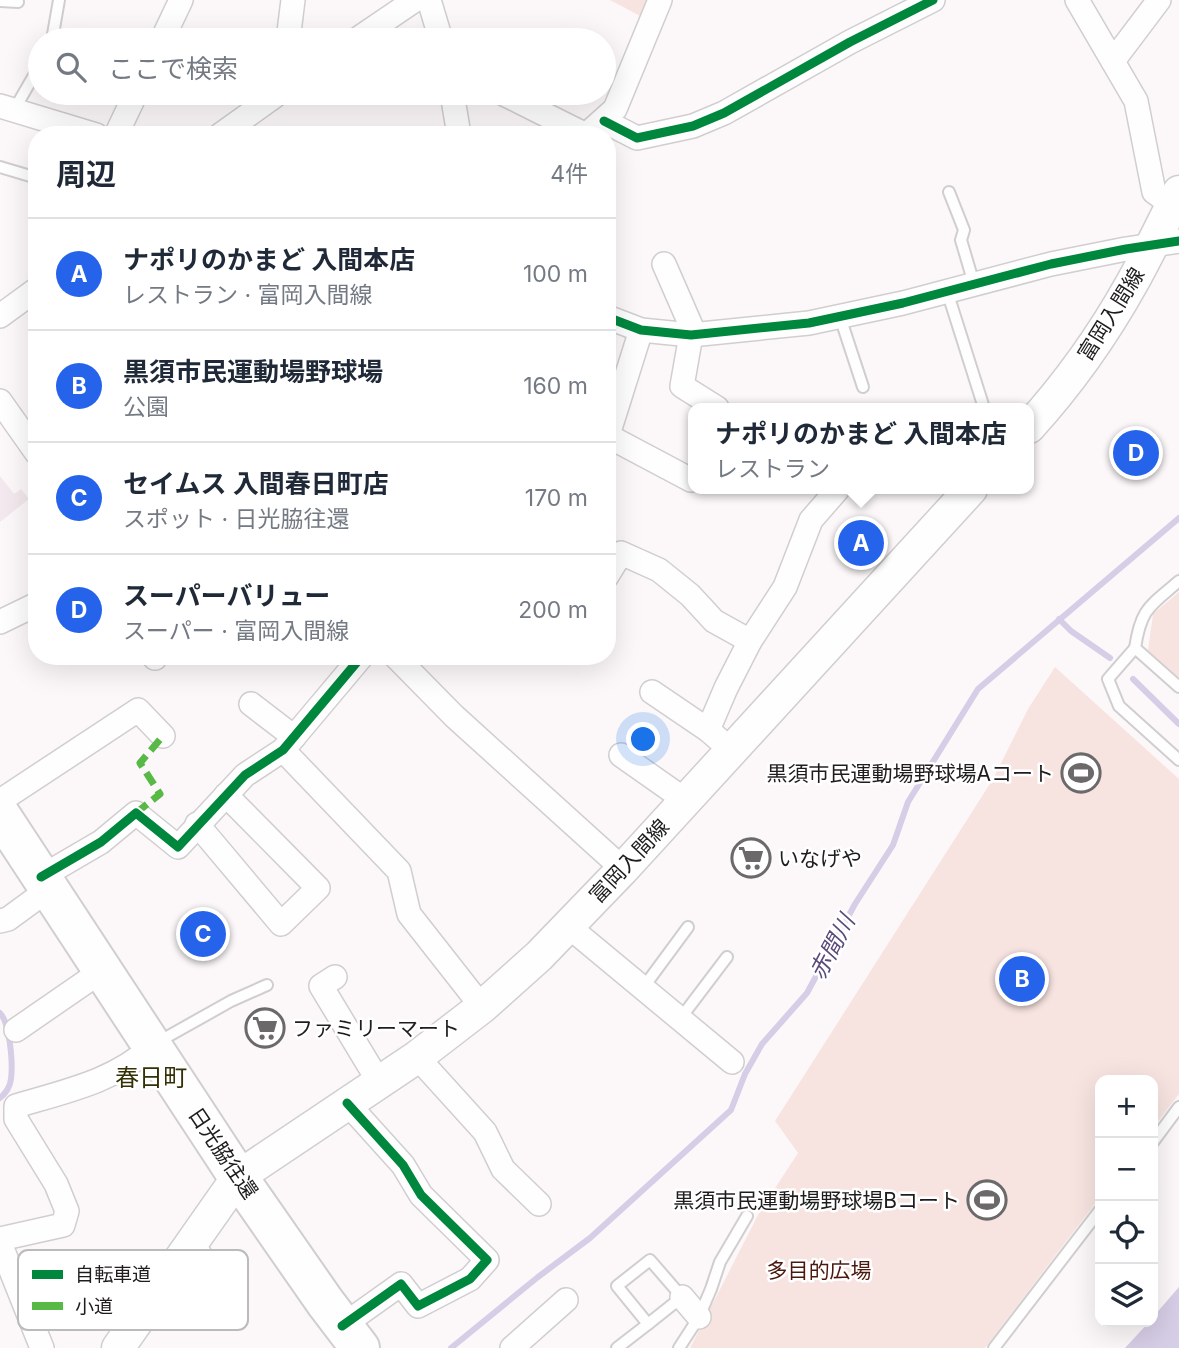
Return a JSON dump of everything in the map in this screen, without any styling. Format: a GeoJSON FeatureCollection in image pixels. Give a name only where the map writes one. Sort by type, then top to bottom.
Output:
{"type":"FeatureCollection","features":[{"type":"Feature","properties":{"kind":"highway","name":"日光脇往還"},"geometry":{"type":"LineString","coordinates":[[0,814],[238,1177],[351,1337]]}},
{"type":"Feature","properties":{"kind":"main road","name":"富岡入間線"},"geometry":{"type":"LineString","coordinates":[[1034,421],[1056,397],[1094,344],[1132,283],[1166,243],[1176,199]]}},
{"type":"Feature","properties":{"kind":"main road","name":"富岡入間線"},"geometry":{"type":"LineString","coordinates":[[238,1177],[417,1057],[482,1007],[539,957],[685,800],[720,740],[966,494]]}},
{"type":"Feature","properties":{"kind":"main road"},"geometry":{"type":"LineString","coordinates":[[187,1250],[238,1177]]}},
{"type":"Feature","properties":{"kind":"main road"},"geometry":{"type":"LineString","coordinates":[[118,1348],[131,1330]]}},
{"type":"Feature","properties":{"kind":"street"},"geometry":{"type":"LineString","coordinates":[[168,28],[181,0]]}},
{"type":"Feature","properties":{"kind":"street"},"geometry":{"type":"LineString","coordinates":[[290,28],[293,0]]}},
{"type":"Feature","properties":{"kind":"street"},"geometry":{"type":"LineString","coordinates":[[374,28],[415,0]]}},
{"type":"Feature","properties":{"kind":"street"},"geometry":{"type":"LineString","coordinates":[[429,0],[437,28]]}},
{"type":"Feature","properties":{"kind":"street"},"geometry":{"type":"LineString","coordinates":[[596,126],[615,109],[660,0]]}},
{"type":"Feature","properties":{"kind":"street"},"geometry":{"type":"LineString","coordinates":[[616,134],[637,138],[693,127],[724,113],[850,42],[933,0]]}},
{"type":"Feature","properties":{"kind":"street"},"geometry":{"type":"LineString","coordinates":[[1077,0],[1136,102],[1154,191],[1176,199]]}},
{"type":"Feature","properties":{"kind":"street"},"geometry":{"type":"LineString","coordinates":[[1113,61],[1159,0]]}},
{"type":"Feature","properties":{"kind":"street"},"geometry":{"type":"LineString","coordinates":[[120,126],[130,105]]}},
{"type":"Feature","properties":{"kind":"street"},"geometry":{"type":"LineString","coordinates":[[249,113],[254,105]]}},
{"type":"Feature","properties":{"kind":"street"},"geometry":{"type":"LineString","coordinates":[[232,126],[261,105]]}},
{"type":"Feature","properties":{"kind":"street"},"geometry":{"type":"LineString","coordinates":[[454,105],[458,126]]}},
{"type":"Feature","properties":{"kind":"street"},"geometry":{"type":"LineString","coordinates":[[531,105],[582,126]]}},
{"type":"Feature","properties":{"kind":"street"},"geometry":{"type":"LineString","coordinates":[[7,108],[66,126]]}},
{"type":"Feature","properties":{"kind":"street"},"geometry":{"type":"LineString","coordinates":[[616,321],[640,330],[693,335],[770,328],[840,317],[1051,264],[1166,243]]}},
{"type":"Feature","properties":{"kind":"street"},"geometry":{"type":"LineString","coordinates":[[664,264],[693,335],[682,386],[709,403]]}},
{"type":"Feature","properties":{"kind":"street"},"geometry":{"type":"LineString","coordinates":[[0,316],[28,297]]}},
{"type":"Feature","properties":{"kind":"street"},"geometry":{"type":"LineString","coordinates":[[616,410],[640,330]]}},
{"type":"Feature","properties":{"kind":"street"},"geometry":{"type":"LineString","coordinates":[[0,401],[28,441]]}},
{"type":"Feature","properties":{"kind":"street"},"geometry":{"type":"LineString","coordinates":[[616,441],[688,478]]}},
{"type":"Feature","properties":{"kind":"street"},"geometry":{"type":"LineString","coordinates":[[652,692],[720,740],[750,641],[785,587],[811,520],[834,494]]}},
{"type":"Feature","properties":{"kind":"street"},"geometry":{"type":"LineString","coordinates":[[616,561],[621,553],[659,570],[690,595],[714,621],[750,641]]}},
{"type":"Feature","properties":{"kind":"street"},"geometry":{"type":"LineString","coordinates":[[0,622],[28,608]]}},
{"type":"Feature","properties":{"kind":"street"},"geometry":{"type":"LineString","coordinates":[[0,921],[8,919],[45,883],[136,813],[178,847],[258,764],[288,744],[354,665]]}},
{"type":"Feature","properties":{"kind":"street"},"geometry":{"type":"LineString","coordinates":[[404,665],[454,716],[623,869]]}},
{"type":"Feature","properties":{"kind":"street"},"geometry":{"type":"LineString","coordinates":[[251,704],[398,871],[409,914],[482,1007]]}},
{"type":"Feature","properties":{"kind":"street"},"geometry":{"type":"LineString","coordinates":[[0,801],[138,710],[163,736]]}},
{"type":"Feature","properties":{"kind":"street"},"geometry":{"type":"LineString","coordinates":[[621,755],[685,800]]}},
{"type":"Feature","properties":{"kind":"street"},"geometry":{"type":"LineString","coordinates":[[198,824],[281,924],[318,888],[226,795]]}},
{"type":"Feature","properties":{"kind":"street"},"geometry":{"type":"LineString","coordinates":[[568,926],[732,1062]]}},
{"type":"Feature","properties":{"kind":"street"},"geometry":{"type":"LineString","coordinates":[[16,1030],[103,970]]}},
{"type":"Feature","properties":{"kind":"street"},"geometry":{"type":"LineString","coordinates":[[335,977],[321,986],[379,1082]]}},
{"type":"Feature","properties":{"kind":"street"},"geometry":{"type":"LineString","coordinates":[[18,1287],[0,1241],[62,1225],[67,1211],[56,1184],[8,1122],[16,1106],[89,1085],[116,1074],[153,1046]]}},
{"type":"Feature","properties":{"kind":"street"},"geometry":{"type":"LineString","coordinates":[[417,1057],[485,1132],[503,1169],[538,1204]]}},
{"type":"Feature","properties":{"kind":"street"},"geometry":{"type":"LineString","coordinates":[[347,1102],[403,1165],[421,1195],[487,1260],[470,1279],[418,1306],[401,1284],[351,1337]]}},
{"type":"Feature","properties":{"kind":"street"},"geometry":{"type":"LineString","coordinates":[[192,1243],[197,1250]]}},
{"type":"Feature","properties":{"kind":"street"},"geometry":{"type":"LineString","coordinates":[[682,1297],[699,1317]]}},
{"type":"Feature","properties":{"kind":"street"},"geometry":{"type":"LineString","coordinates":[[512,1348],[566,1300]]}},
{"type":"Feature","properties":{"kind":"street"},"geometry":{"type":"LineString","coordinates":[[35,1330],[42,1348]]}},
{"type":"Feature","properties":{"kind":"lane"},"geometry":{"type":"LineString","coordinates":[[54,28],[59,0]]}},
{"type":"Feature","properties":{"kind":"lane"},"geometry":{"type":"LineString","coordinates":[[0,1],[18,2]]}},
{"type":"Feature","properties":{"kind":"lane"},"geometry":{"type":"LineString","coordinates":[[7,108],[28,81]]}},
{"type":"Feature","properties":{"kind":"lane"},"geometry":{"type":"LineString","coordinates":[[0,167],[28,175]]}},
{"type":"Feature","properties":{"kind":"lane"},"geometry":{"type":"LineString","coordinates":[[949,192],[964,230],[961,240],[974,284]]}},
{"type":"Feature","properties":{"kind":"lane"},"geometry":{"type":"LineString","coordinates":[[947,291],[982,403]]}},
{"type":"Feature","properties":{"kind":"lane"},"geometry":{"type":"LineString","coordinates":[[840,317],[863,387]]}},
{"type":"Feature","properties":{"kind":"lane"},"geometry":{"type":"LineString","coordinates":[[1179,582],[1146,610],[1138,630],[1135,648],[1108,680],[1119,706],[1179,760]]}},
{"type":"Feature","properties":{"kind":"lane"},"geometry":{"type":"LineString","coordinates":[[1135,648],[1179,687]]}},
{"type":"Feature","properties":{"kind":"lane"},"geometry":{"type":"LineString","coordinates":[[643,988],[688,927]]}},
{"type":"Feature","properties":{"kind":"lane"},"geometry":{"type":"LineString","coordinates":[[680,1019],[727,957]]}},
{"type":"Feature","properties":{"kind":"lane"},"geometry":{"type":"LineString","coordinates":[[153,1046],[177,1030],[267,985]]}},
{"type":"Feature","properties":{"kind":"lane"},"geometry":{"type":"LineString","coordinates":[[1156,1138],[1179,1107]]}},
{"type":"Feature","properties":{"kind":"lane"},"geometry":{"type":"LineString","coordinates":[[679,1348],[699,1317],[712,1289],[720,1262],[747,1216]]}},
{"type":"Feature","properties":{"kind":"lane"},"geometry":{"type":"LineString","coordinates":[[994,1348],[1095,1217]]}},
{"type":"Feature","properties":{"kind":"lane"},"geometry":{"type":"LineString","coordinates":[[617,1348],[648,1324],[682,1297],[650,1259],[617,1286],[648,1324]]}},
{"type":"Feature","properties":{"kind":"shaded area"},"geometry":{"type":"Polygon","coordinates":[[[0,476],[14,494],[21,489],[28,500],[0,522],[0,476]]]}},
{"type":"Feature","properties":{"kind":"shaded area"},"geometry":{"type":"Polygon","coordinates":[[[1179,1287],[1179,1348],[1125,1348],[1144,1327],[1158,1327],[1158,1311],[1179,1287]]]}},
{"type":"Feature","properties":{"kind":"green space"},"geometry":{"type":"Polygon","coordinates":[[[610,0],[654,0],[646,19],[610,0]]]}},
{"type":"Feature","properties":{"kind":"green space"},"geometry":{"type":"Polygon","coordinates":[[[1179,592],[1179,678],[1148,650],[1153,614],[1179,592]]]}},
{"type":"Feature","properties":{"kind":"green space","name":"多目的広場"},"geometry":{"type":"Polygon","coordinates":[[[1055,667],[1179,779],[1179,1094],[1158,1121],[1158,1075],[1095,1075],[1095,1204],[985,1348],[690,1348],[760,1211],[798,1153],[775,1121],[993,779],[1028,709],[1055,667]]]}},
{"type":"Feature","properties":{"kind":"waterway","name":"赤間川"},"geometry":{"type":"LineString","coordinates":[[451,1348],[590,1238],[731,1110],[745,1074],[762,1044],[807,993],[855,904],[893,845],[908,802],[978,689],[1179,518]]}},
{"type":"Feature","properties":{"kind":"waterway"},"geometry":{"type":"LineString","coordinates":[[1059,619],[1071,631],[1110,658]]}},
{"type":"Feature","properties":{"kind":"waterway"},"geometry":{"type":"LineString","coordinates":[[1133,679],[1179,724]]}},
{"type":"Feature","properties":{"kind":"waterway"},"geometry":{"type":"LineString","coordinates":[[0,1013],[8,1034],[12,1064],[10,1085],[0,1098]]}},
{"type":"Feature","properties":{"kind":"marked path"},"geometry":{"type":"LineString","coordinates":[[136,813],[160,794],[140,763],[163,736]]}},
{"type":"Feature","properties":{"kind":"cycle path"},"geometry":{"type":"LineString","coordinates":[[616,127],[637,138],[693,126],[724,113],[850,42],[933,0]]}},
{"type":"Feature","properties":{"kind":"cycle path"},"geometry":{"type":"LineString","coordinates":[[604,121],[614,126]]}},
{"type":"Feature","properties":{"kind":"cycle path"},"geometry":{"type":"LineString","coordinates":[[616,320],[641,330],[691,335],[809,323],[903,303],[1051,264],[1179,241]]}},
{"type":"Feature","properties":{"kind":"cycle path"},"geometry":{"type":"LineString","coordinates":[[41,877],[101,842],[136,813],[178,847],[245,775],[283,750],[354,665]]}},
{"type":"Feature","properties":{"kind":"cycle path"},"geometry":{"type":"LineString","coordinates":[[342,1326],[401,1284],[418,1306],[470,1279],[487,1260],[421,1195],[403,1165],[347,1103]]}},
{"type":"Feature","properties":{"kind":"place","name":"スーパーバリュー"},"geometry":{"type":"Point","coordinates":[1136,453]}},
{"type":"Feature","properties":{"kind":"place","name":"ナポリのかまど 入間本店"},"geometry":{"type":"Point","coordinates":[861,543]}},
{"type":"Feature","properties":{"kind":"place","name":"黒須市民運動場野球場Aコート"},"geometry":{"type":"Point","coordinates":[1081,773]}},
{"type":"Feature","properties":{"kind":"place","name":"いなげや"},"geometry":{"type":"Point","coordinates":[751,858]}},
{"type":"Feature","properties":{"kind":"place","name":"セイムス 入間春日町店"},"geometry":{"type":"Point","coordinates":[203,934]}},
{"type":"Feature","properties":{"kind":"place","name":"黒須市民運動場野球場"},"geometry":{"type":"Point","coordinates":[1022,979]}},
{"type":"Feature","properties":{"kind":"place","name":"ファミリーマート"},"geometry":{"type":"Point","coordinates":[265,1028]}},
{"type":"Feature","properties":{"kind":"place","name":"黒須市民運動場野球場Bコート"},"geometry":{"type":"Point","coordinates":[987,1200]}},
{"type":"Feature","properties":{"kind":"district","name":"春日町"},"geometry":{"type":"Point","coordinates":[151,1077]}}]}
